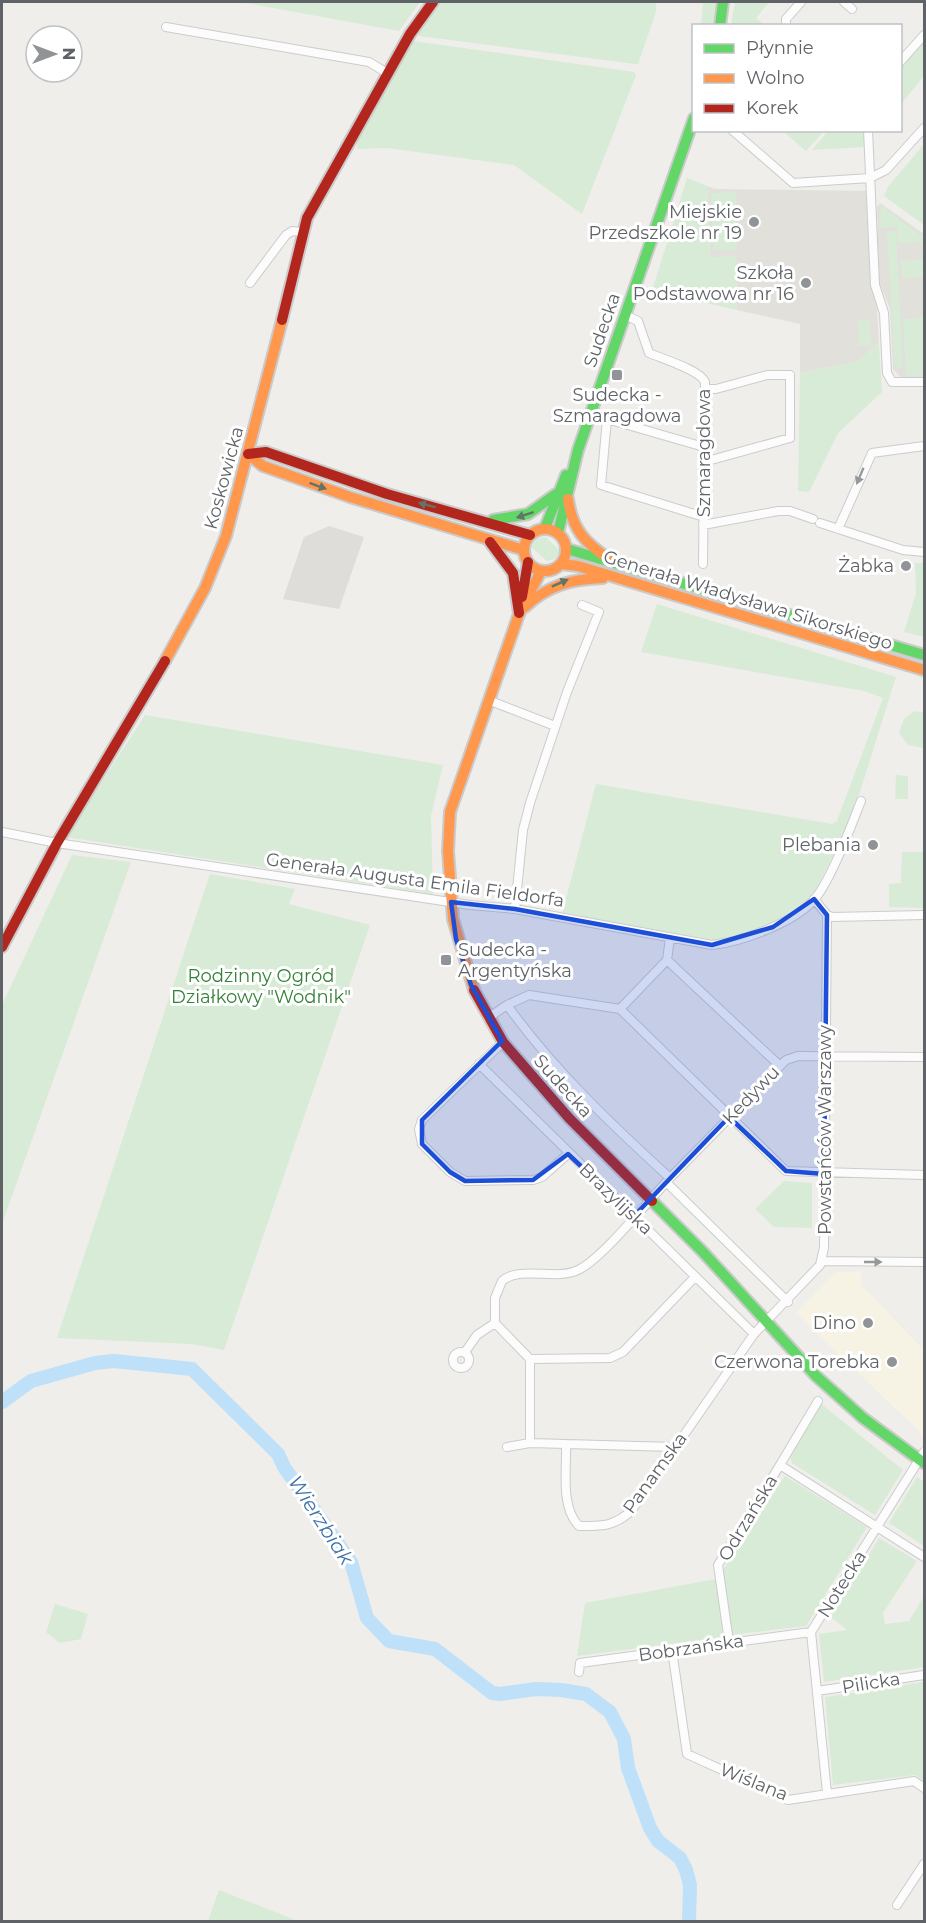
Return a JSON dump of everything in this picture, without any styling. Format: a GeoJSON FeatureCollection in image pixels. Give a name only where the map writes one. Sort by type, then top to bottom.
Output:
{"type":"FeatureCollection","features":[{"type":"Feature","properties":{"kind":"street","name":"Koskowicka"},"geometry":{"type":"LineString","coordinates":[[2,947],[57,843],[205,588],[226,536],[243,475],[302,232],[315,201],[387,73],[433,2]]}},
{"type":"Feature","properties":{"kind":"street"},"geometry":{"type":"LineString","coordinates":[[720,24],[723,2]]}},
{"type":"Feature","properties":{"kind":"street"},"geometry":{"type":"LineString","coordinates":[[786,24],[786,19],[801,2]]}},
{"type":"Feature","properties":{"kind":"street"},"geometry":{"type":"LineString","coordinates":[[844,2],[852,9]]}},
{"type":"Feature","properties":{"kind":"street"},"geometry":{"type":"LineString","coordinates":[[166,27],[369,62],[387,73]]}},
{"type":"Feature","properties":{"kind":"street"},"geometry":{"type":"LineString","coordinates":[[902,60],[924,34]]}},
{"type":"Feature","properties":{"kind":"street","name":"Sudecka"},"geometry":{"type":"LineString","coordinates":[[545,528],[563,491],[578,450],[692,121]]}},
{"type":"Feature","properties":{"kind":"street"},"geometry":{"type":"LineString","coordinates":[[734,132],[793,183],[870,178],[886,170],[924,128]]}},
{"type":"Feature","properties":{"kind":"street"},"geometry":{"type":"LineString","coordinates":[[867,132],[875,285],[884,313],[887,373],[892,382],[924,382]]}},
{"type":"Feature","properties":{"kind":"street"},"geometry":{"type":"LineString","coordinates":[[250,283],[286,235],[292,231],[302,232]]}},
{"type":"Feature","properties":{"kind":"street","name":"Szmaragdowa"},"geometry":{"type":"LineString","coordinates":[[625,315],[638,321],[650,353],[703,377],[706,389],[703,564]]}},
{"type":"Feature","properties":{"kind":"street"},"geometry":{"type":"LineString","coordinates":[[705,462],[790,438],[790,375],[767,375],[716,389],[706,389]]}},
{"type":"Feature","properties":{"kind":"street"},"geometry":{"type":"LineString","coordinates":[[704,447],[607,419],[601,485],[704,521],[732,522],[778,511],[790,511],[903,550],[924,552]]}},
{"type":"Feature","properties":{"kind":"street"},"geometry":{"type":"LineString","coordinates":[[254,429],[266,452]]}},
{"type":"Feature","properties":{"kind":"street"},"geometry":{"type":"LineString","coordinates":[[838,529],[872,453],[924,446]]}},
{"type":"Feature","properties":{"kind":"street"},"geometry":{"type":"LineString","coordinates":[[248,454],[266,452],[346,482],[530,535],[545,528],[558,533],[567,549],[561,564],[552,570],[541,571],[528,562],[524,550],[530,535]]}},
{"type":"Feature","properties":{"kind":"street"},"geometry":{"type":"LineString","coordinates":[[248,454],[262,466],[350,498],[524,550]]}},
{"type":"Feature","properties":{"kind":"street"},"geometry":{"type":"LineString","coordinates":[[243,475],[262,466]]}},
{"type":"Feature","properties":{"kind":"street"},"geometry":{"type":"LineString","coordinates":[[484,521],[514,519],[533,513],[563,491],[575,530],[587,544],[615,563]]}},
{"type":"Feature","properties":{"kind":"street","name":"Sudecka"},"geometry":{"type":"LineString","coordinates":[[558,533],[563,491]]}},
{"type":"Feature","properties":{"kind":"street"},"geometry":{"type":"LineString","coordinates":[[487,540],[507,559],[515,572],[519,614]]}},
{"type":"Feature","properties":{"kind":"street","name":"Generała Władysława Sikorskiego"},"geometry":{"type":"LineString","coordinates":[[567,549],[924,655]]}},
{"type":"Feature","properties":{"kind":"street","name":"Sudecka"},"geometry":{"type":"LineString","coordinates":[[519,614],[528,562]]}},
{"type":"Feature","properties":{"kind":"street","name":"Generała Władysława Sikorskiego"},"geometry":{"type":"LineString","coordinates":[[561,564],[578,566],[611,578],[924,670]]}},
{"type":"Feature","properties":{"kind":"street","name":"Sudecka"},"geometry":{"type":"LineString","coordinates":[[541,571],[519,614],[450,812],[448,851],[451,902],[462,958],[488,1018],[502,1042],[569,1118],[703,1252],[766,1322],[834,1392],[923,1458]]}},
{"type":"Feature","properties":{"kind":"street"},"geometry":{"type":"LineString","coordinates":[[519,614],[550,588],[566,580],[611,578]]}},
{"type":"Feature","properties":{"kind":"street"},"geometry":{"type":"LineString","coordinates":[[515,909],[523,830],[555,726],[599,612],[582,605]]}},
{"type":"Feature","properties":{"kind":"street"},"geometry":{"type":"LineString","coordinates":[[488,700],[555,726]]}},
{"type":"Feature","properties":{"kind":"street","name":"Generała Augusta Emila Fieldorfa"},"geometry":{"type":"LineString","coordinates":[[2,832],[57,843],[451,902],[515,909],[712,945],[735,941],[773,927],[814,899],[837,857],[861,801]]}},
{"type":"Feature","properties":{"kind":"street"},"geometry":{"type":"LineString","coordinates":[[814,899],[826,915],[924,915]]}},
{"type":"Feature","properties":{"kind":"street","name":"Powstańców Warszawy"},"geometry":{"type":"LineString","coordinates":[[766,1322],[788,1302],[822,1261],[826,915]]}},
{"type":"Feature","properties":{"kind":"street"},"geometry":{"type":"LineString","coordinates":[[620,1009],[667,960],[670,938]]}},
{"type":"Feature","properties":{"kind":"street"},"geometry":{"type":"LineString","coordinates":[[667,960],[779,1065]]}},
{"type":"Feature","properties":{"kind":"street"},"geometry":{"type":"LineString","coordinates":[[488,1018],[507,1005],[529,995],[620,1009],[786,1171],[824,1174],[924,1175]]}},
{"type":"Feature","properties":{"kind":"street"},"geometry":{"type":"LineString","coordinates":[[507,1005],[526,1031],[603,1114],[788,1302]]}},
{"type":"Feature","properties":{"kind":"street"},"geometry":{"type":"LineString","coordinates":[[502,1042],[422,1120],[419,1129],[422,1144],[450,1172],[465,1181],[533,1180],[542,1177],[568,1154]]}},
{"type":"Feature","properties":{"kind":"street","name":"Kedywu"},"geometry":{"type":"LineString","coordinates":[[495,1323],[498,1287],[507,1277],[564,1275],[579,1270],[779,1065],[798,1056],[924,1058]]}},
{"type":"Feature","properties":{"kind":"street","name":"Brazylijska"},"geometry":{"type":"LineString","coordinates":[[479,1064],[568,1154],[754,1334]]}},
{"type":"Feature","properties":{"kind":"street"},"geometry":{"type":"LineString","coordinates":[[822,1261],[924,1262]]}},
{"type":"Feature","properties":{"kind":"street"},"geometry":{"type":"LineString","coordinates":[[530,1359],[610,1358],[623,1352],[695,1277]]}},
{"type":"Feature","properties":{"kind":"street","name":"Panamska"},"geometry":{"type":"LineString","coordinates":[[566,1444],[568,1506],[571,1518],[579,1526],[609,1526],[620,1521],[632,1510],[754,1334],[766,1322]]}},
{"type":"Feature","properties":{"kind":"street"},"geometry":{"type":"LineString","coordinates":[[465,1352],[477,1335],[495,1323],[530,1359],[530,1443]]}},
{"type":"Feature","properties":{"kind":"street","name":"Odrzańska"},"geometry":{"type":"LineString","coordinates":[[729,1642],[718,1565],[818,1401]]}},
{"type":"Feature","properties":{"kind":"street"},"geometry":{"type":"LineString","coordinates":[[507,1447],[530,1443],[674,1447]]}},
{"type":"Feature","properties":{"kind":"street","name":"Notecka"},"geometry":{"type":"LineString","coordinates":[[827,1793],[812,1632],[923,1458]]}},
{"type":"Feature","properties":{"kind":"street","name":"Odrzańska"},"geometry":{"type":"LineString","coordinates":[[780,1465],[924,1557]]}},
{"type":"Feature","properties":{"kind":"street","name":"Bobrzańska"},"geometry":{"type":"LineString","coordinates":[[579,1672],[579,1663],[812,1632]]}},
{"type":"Feature","properties":{"kind":"street","name":"Wiślana"},"geometry":{"type":"LineString","coordinates":[[672,1650],[687,1754],[788,1800],[914,1781],[924,1788]]}},
{"type":"Feature","properties":{"kind":"street","name":"Pilicka"},"geometry":{"type":"LineString","coordinates":[[817,1691],[924,1675]]}},
{"type":"Feature","properties":{"kind":"street"},"geometry":{"type":"LineString","coordinates":[[897,1905],[924,1864]]}},
{"type":"Feature","properties":{"kind":"highlighted area"},"geometry":{"type":"Polygon","coordinates":[[[814,899],[827,915],[824,1174],[786,1171],[729,1117],[634,1216],[568,1154],[533,1180],[465,1181],[450,1172],[422,1144],[422,1120],[502,1041],[471,985],[456,939],[451,902],[515,909],[712,945],[773,927],[814,899]]]}},
{"type":"Feature","properties":{"kind":"shaded area","name":"Szkoła Podstawowa nr 16"},"geometry":{"type":"Polygon","coordinates":[[[707,186],[715,189],[870,191],[879,343],[857,362],[800,373],[800,324],[737,310],[736,257],[710,258],[707,186]]]}},
{"type":"Feature","properties":{"kind":"shaded area"},"geometry":{"type":"Polygon","coordinates":[[[880,203],[924,234],[924,378],[902,379],[893,369],[890,309],[879,281],[877,207],[880,203]]]}},
{"type":"Feature","properties":{"kind":"shaded area"},"geometry":{"type":"Polygon","coordinates":[[[329,526],[364,537],[339,609],[283,599],[304,537],[329,526]]]}},
{"type":"Feature","properties":{"kind":"shaded area"},"geometry":{"type":"Polygon","coordinates":[[[835,1272],[861,1272],[861,1285],[924,1350],[924,1436],[796,1313],[835,1272]]]}},
{"type":"Feature","properties":{"kind":"green space"},"geometry":{"type":"Polygon","coordinates":[[[240,2],[420,2],[399,31],[240,2]]]}},
{"type":"Feature","properties":{"kind":"green space"},"geometry":{"type":"Polygon","coordinates":[[[441,2],[656,2],[656,12],[638,64],[635,64],[419,36],[419,29],[441,2]]]}},
{"type":"Feature","properties":{"kind":"green space"},"geometry":{"type":"Polygon","coordinates":[[[703,2],[716,2],[713,24],[701,24],[703,2]]]}},
{"type":"Feature","properties":{"kind":"green space"},"geometry":{"type":"Polygon","coordinates":[[[735,2],[769,2],[756,18],[763,24],[731,24],[735,2]]]}},
{"type":"Feature","properties":{"kind":"green space"},"geometry":{"type":"Polygon","coordinates":[[[924,37],[924,76],[902,103],[902,64],[924,37]]]}},
{"type":"Feature","properties":{"kind":"green space"},"geometry":{"type":"Polygon","coordinates":[[[413,41],[634,72],[636,75],[582,214],[514,165],[387,148],[357,149],[358,135],[413,41]]]}},
{"type":"Feature","properties":{"kind":"green space"},"geometry":{"type":"Polygon","coordinates":[[[784,132],[823,132],[806,151],[784,132]]]}},
{"type":"Feature","properties":{"kind":"green space"},"geometry":{"type":"Polygon","coordinates":[[[827,132],[864,132],[865,147],[812,150],[827,132]]]}},
{"type":"Feature","properties":{"kind":"green space"},"geometry":{"type":"Polygon","coordinates":[[[924,144],[924,225],[884,196],[888,187],[924,144]]]}},
{"type":"Feature","properties":{"kind":"green space"},"geometry":{"type":"Polygon","coordinates":[[[687,178],[707,186],[710,257],[736,256],[737,310],[652,291],[687,178]]]}},
{"type":"Feature","properties":{"kind":"green space"},"geometry":{"type":"Polygon","coordinates":[[[736,192],[737,250],[713,250],[711,193],[736,192]]]}},
{"type":"Feature","properties":{"kind":"green space"},"geometry":{"type":"Polygon","coordinates":[[[881,205],[924,238],[924,242],[898,243],[897,227],[880,228],[881,205]]]}},
{"type":"Feature","properties":{"kind":"green space"},"geometry":{"type":"Polygon","coordinates":[[[896,231],[903,367],[895,368],[887,232],[896,231]]]}},
{"type":"Feature","properties":{"kind":"green space"},"geometry":{"type":"Polygon","coordinates":[[[924,259],[924,277],[902,278],[901,261],[924,259]]]}},
{"type":"Feature","properties":{"kind":"green space"},"geometry":{"type":"Polygon","coordinates":[[[924,317],[924,375],[906,376],[903,319],[924,317]]]}},
{"type":"Feature","properties":{"kind":"green space"},"geometry":{"type":"Polygon","coordinates":[[[870,320],[871,345],[858,345],[858,321],[870,320]]]}},
{"type":"Feature","properties":{"kind":"green space"},"geometry":{"type":"Polygon","coordinates":[[[879,343],[882,392],[838,433],[809,492],[798,491],[800,373],[857,362],[879,343]]]}},
{"type":"Feature","properties":{"kind":"green space"},"geometry":{"type":"Polygon","coordinates":[[[546,537],[560,551],[555,559],[547,561],[531,547],[537,538],[546,537]]]}},
{"type":"Feature","properties":{"kind":"green space"},"geometry":{"type":"Polygon","coordinates":[[[915,563],[924,563],[924,637],[904,632],[916,593],[915,563]]]}},
{"type":"Feature","properties":{"kind":"green space"},"geometry":{"type":"Polygon","coordinates":[[[657,604],[896,677],[852,817],[812,898],[764,928],[719,941],[562,914],[596,784],[832,824],[837,821],[883,698],[864,691],[641,652],[657,604]]]}},
{"type":"Feature","properties":{"kind":"green space"},"geometry":{"type":"Polygon","coordinates":[[[914,711],[924,713],[924,748],[908,745],[899,733],[904,719],[914,711]]]}},
{"type":"Feature","properties":{"kind":"green space"},"geometry":{"type":"Polygon","coordinates":[[[145,715],[443,765],[431,816],[433,894],[66,837],[145,715]]]}},
{"type":"Feature","properties":{"kind":"green space"},"geometry":{"type":"Polygon","coordinates":[[[896,775],[908,776],[908,799],[895,799],[896,775]]]}},
{"type":"Feature","properties":{"kind":"green space"},"geometry":{"type":"Polygon","coordinates":[[[902,852],[924,852],[924,908],[889,907],[889,884],[901,883],[902,852]]]}},
{"type":"Feature","properties":{"kind":"green space"},"geometry":{"type":"Polygon","coordinates":[[[72,855],[131,862],[2,1224],[2,1005],[72,855]]]}},
{"type":"Feature","properties":{"kind":"green space","name":"Rodzinny Ogród Działkowy \"Wodnik\""},"geometry":{"type":"Polygon","coordinates":[[[210,874],[295,889],[289,904],[370,925],[224,1350],[192,1344],[57,1338],[210,874]]]}},
{"type":"Feature","properties":{"kind":"green space"},"geometry":{"type":"Polygon","coordinates":[[[784,1181],[812,1183],[812,1228],[774,1227],[755,1209],[784,1181]]]}},
{"type":"Feature","properties":{"kind":"green space"},"geometry":{"type":"Polygon","coordinates":[[[820,1403],[903,1470],[875,1515],[792,1463],[789,1453],[820,1403]]]}},
{"type":"Feature","properties":{"kind":"green space"},"geometry":{"type":"Polygon","coordinates":[[[785,1476],[867,1527],[806,1626],[731,1635],[723,1570],[785,1476]]]}},
{"type":"Feature","properties":{"kind":"green space"},"geometry":{"type":"Polygon","coordinates":[[[917,1477],[924,1482],[924,1546],[889,1523],[917,1477]]]}},
{"type":"Feature","properties":{"kind":"green space"},"geometry":{"type":"Polygon","coordinates":[[[879,1538],[917,1561],[883,1613],[885,1624],[909,1621],[924,1596],[924,1667],[824,1682],[819,1634],[847,1630],[831,1617],[879,1538]]]}},
{"type":"Feature","properties":{"kind":"green space"},"geometry":{"type":"Polygon","coordinates":[[[716,1579],[724,1637],[577,1656],[585,1603],[716,1579]]]}},
{"type":"Feature","properties":{"kind":"green space"},"geometry":{"type":"Polygon","coordinates":[[[55,1604],[88,1614],[81,1639],[60,1643],[46,1632],[55,1604]]]}},
{"type":"Feature","properties":{"kind":"green space"},"geometry":{"type":"Polygon","coordinates":[[[924,1682],[924,1781],[915,1775],[833,1785],[825,1697],[924,1682]]]}},
{"type":"Feature","properties":{"kind":"green space"},"geometry":{"type":"Polygon","coordinates":[[[219,1890],[298,1921],[208,1921],[219,1890]]]}},
{"type":"Feature","properties":{"kind":"waterway","name":"Wierzbiak"},"geometry":{"type":"LineString","coordinates":[[2,1402],[31,1381],[95,1363],[114,1361],[192,1369],[278,1454],[284,1467],[351,1562],[367,1618],[389,1641],[435,1649],[492,1693],[536,1689],[586,1694],[610,1712],[624,1739],[628,1768],[650,1828],[658,1841],[680,1858],[686,1870],[690,1885],[689,1922]]}},
{"type":"Feature","properties":{"kind":"traffic: fast"},"geometry":{"type":"LineString","coordinates":[[720,24],[723,2]]}},
{"type":"Feature","properties":{"kind":"traffic: fast"},"geometry":{"type":"LineString","coordinates":[[558,533],[578,450],[692,124]]}},
{"type":"Feature","properties":{"kind":"traffic: fast"},"geometry":{"type":"LineString","coordinates":[[545,528],[566,475]]}},
{"type":"Feature","properties":{"kind":"traffic: fast"},"geometry":{"type":"LineString","coordinates":[[493,520],[528,514],[556,494]]}},
{"type":"Feature","properties":{"kind":"traffic: fast"},"geometry":{"type":"LineString","coordinates":[[567,549],[924,655]]}},
{"type":"Feature","properties":{"kind":"traffic: fast"},"geometry":{"type":"LineString","coordinates":[[652,1201],[703,1252],[816,1376],[863,1418],[924,1463]]}},
{"type":"Feature","properties":{"kind":"traffic: slow"},"geometry":{"type":"LineString","coordinates":[[165,661],[205,588],[226,536],[282,320]]}},
{"type":"Feature","properties":{"kind":"traffic: slow"},"geometry":{"type":"LineString","coordinates":[[248,454],[263,466],[350,497],[524,550]]}},
{"type":"Feature","properties":{"kind":"traffic: slow"},"geometry":{"type":"LineString","coordinates":[[568,499],[576,527],[593,547],[609,559]]}},
{"type":"Feature","properties":{"kind":"traffic: slow"},"geometry":{"type":"LineString","coordinates":[[545,529],[553,530],[560,535],[565,542],[566,550],[565,558],[560,565],[553,570],[545,571],[537,570],[530,565],[525,558],[524,550],[525,542],[530,535],[537,530],[545,529]]}},
{"type":"Feature","properties":{"kind":"traffic: slow"},"geometry":{"type":"LineString","coordinates":[[561,564],[578,566],[924,670]]}},
{"type":"Feature","properties":{"kind":"traffic: slow"},"geometry":{"type":"LineString","coordinates":[[474,990],[453,919],[448,851],[450,812],[519,614],[541,571]]}},
{"type":"Feature","properties":{"kind":"traffic: slow"},"geometry":{"type":"LineString","coordinates":[[525,607],[552,588],[581,580],[603,578]]}},
{"type":"Feature","properties":{"kind":"traffic: jam"},"geometry":{"type":"LineString","coordinates":[[282,320],[307,218],[410,34],[433,2]]}},
{"type":"Feature","properties":{"kind":"traffic: jam"},"geometry":{"type":"LineString","coordinates":[[248,454],[266,452],[387,494],[530,535]]}},
{"type":"Feature","properties":{"kind":"traffic: jam"},"geometry":{"type":"LineString","coordinates":[[490,542],[513,573],[519,613]]}},
{"type":"Feature","properties":{"kind":"traffic: jam"},"geometry":{"type":"LineString","coordinates":[[522,597],[528,562]]}},
{"type":"Feature","properties":{"kind":"traffic: jam"},"geometry":{"type":"LineString","coordinates":[[2,947],[57,843],[165,661]]}},
{"type":"Feature","properties":{"kind":"traffic: jam"},"geometry":{"type":"LineString","coordinates":[[474,990],[503,1042],[569,1118],[652,1201]]}},
{"type":"Feature","properties":{"kind":"place","name":"Miejskie Przedszkole nr 19"},"geometry":{"type":"Point","coordinates":[754,222]}},
{"type":"Feature","properties":{"kind":"place","name":"Szkoła Podstawowa nr 16"},"geometry":{"type":"Point","coordinates":[806,283]}},
{"type":"Feature","properties":{"kind":"place","name":"Sudecka - Szmaragdowa"},"geometry":{"type":"Point","coordinates":[617,375]}},
{"type":"Feature","properties":{"kind":"place","name":"Żabka"},"geometry":{"type":"Point","coordinates":[906,566]}},
{"type":"Feature","properties":{"kind":"place","name":"Plebania"},"geometry":{"type":"Point","coordinates":[873,845]}},
{"type":"Feature","properties":{"kind":"place","name":"Sudecka - Argentyńska"},"geometry":{"type":"Point","coordinates":[446,960]}},
{"type":"Feature","properties":{"kind":"place","name":"Dino"},"geometry":{"type":"Point","coordinates":[868,1323]}},
{"type":"Feature","properties":{"kind":"place","name":"Czerwona Torebka"},"geometry":{"type":"Point","coordinates":[892,1362]}}]}
